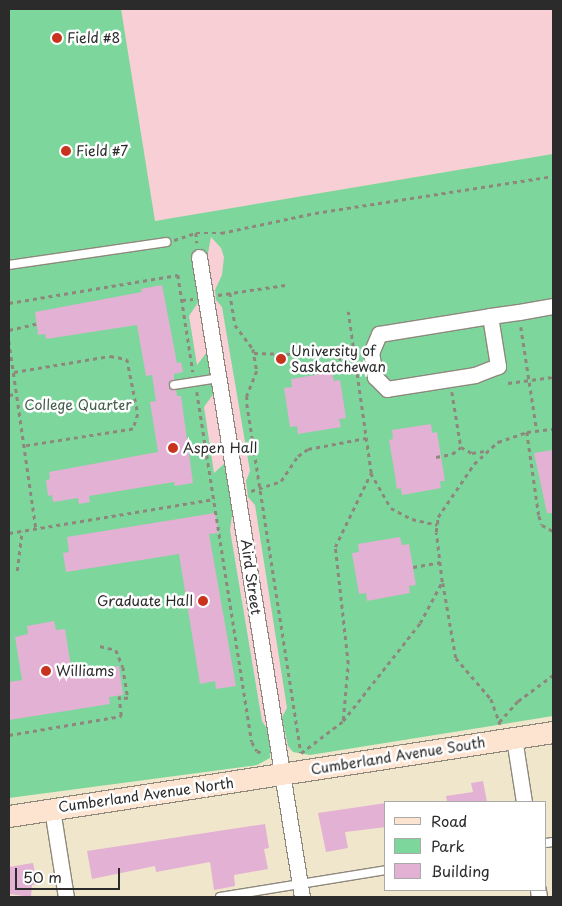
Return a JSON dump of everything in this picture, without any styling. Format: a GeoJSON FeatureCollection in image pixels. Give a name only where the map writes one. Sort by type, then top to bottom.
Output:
{"type":"FeatureCollection","features":[{"type":"Feature","properties":{"kind":"main road","name":"Cumberland Avenue South"},"geometry":{"type":"LineString","coordinates":[[283,776],[505,733],[553,732]]}},
{"type":"Feature","properties":{"kind":"main road","name":"Cumberland Avenue North"},"geometry":{"type":"LineString","coordinates":[[9,816],[283,776]]}},
{"type":"Feature","properties":{"kind":"street","name":"Aird Street"},"geometry":{"type":"LineString","coordinates":[[199,257],[239,492],[301,891]]}},
{"type":"Feature","properties":{"kind":"street"},"geometry":{"type":"LineString","coordinates":[[490,316],[498,366],[475,376],[387,389],[372,370],[371,353],[379,334],[490,316],[519,312],[553,306]]}},
{"type":"Feature","properties":{"kind":"street"},"geometry":{"type":"LineString","coordinates":[[505,733],[524,801]]}},
{"type":"Feature","properties":{"kind":"street"},"geometry":{"type":"LineString","coordinates":[[52,809],[66,897]]}},
{"type":"Feature","properties":{"kind":"lane"},"geometry":{"type":"LineString","coordinates":[[9,265],[166,242]]}},
{"type":"Feature","properties":{"kind":"lane"},"geometry":{"type":"LineString","coordinates":[[174,385],[219,378]]}},
{"type":"Feature","properties":{"kind":"lane"},"geometry":{"type":"LineString","coordinates":[[220,897],[301,891],[384,870]]}},
{"type":"Feature","properties":{"kind":"path"},"geometry":{"type":"LineString","coordinates":[[166,242],[196,233],[221,233],[315,213],[553,176]]}},
{"type":"Feature","properties":{"kind":"path"},"geometry":{"type":"LineString","coordinates":[[9,303],[178,275],[252,742],[257,751],[268,755]]}},
{"type":"Feature","properties":{"kind":"path"},"geometry":{"type":"LineString","coordinates":[[182,300],[285,285]]}},
{"type":"Feature","properties":{"kind":"path"},"geometry":{"type":"LineString","coordinates":[[230,293],[238,333],[250,343],[257,371],[247,396],[301,753],[343,721],[398,656],[420,623],[442,582]]}},
{"type":"Feature","properties":{"kind":"path"},"geometry":{"type":"LineString","coordinates":[[348,312],[371,473],[391,508],[412,519],[437,525]]}},
{"type":"Feature","properties":{"kind":"path"},"geometry":{"type":"LineString","coordinates":[[519,312],[537,431]]}},
{"type":"Feature","properties":{"kind":"path"},"geometry":{"type":"LineString","coordinates":[[9,330],[38,323]]}},
{"type":"Feature","properties":{"kind":"path"},"geometry":{"type":"LineString","coordinates":[[9,341],[36,529]]}},
{"type":"Feature","properties":{"kind":"path"},"geometry":{"type":"LineString","coordinates":[[254,353],[329,355],[343,360],[356,372]]}},
{"type":"Feature","properties":{"kind":"path"},"geometry":{"type":"LineString","coordinates":[[14,372],[110,356],[127,359],[138,414],[137,423],[125,432],[25,446]]}},
{"type":"Feature","properties":{"kind":"path"},"geometry":{"type":"LineString","coordinates":[[508,383],[553,377]]}},
{"type":"Feature","properties":{"kind":"path"},"geometry":{"type":"LineString","coordinates":[[450,379],[460,447]]}},
{"type":"Feature","properties":{"kind":"path"},"geometry":{"type":"LineString","coordinates":[[9,395],[16,394]]}},
{"type":"Feature","properties":{"kind":"path"},"geometry":{"type":"LineString","coordinates":[[505,733],[491,699],[456,658],[442,582],[442,562],[437,545],[438,517],[460,483],[485,451],[498,442],[527,432],[553,429]]}},
{"type":"Feature","properties":{"kind":"path"},"geometry":{"type":"LineString","coordinates":[[527,432],[539,516],[542,525],[553,532]]}},
{"type":"Feature","properties":{"kind":"path"},"geometry":{"type":"LineString","coordinates":[[214,495],[260,490],[281,481],[298,456],[308,449],[366,438]]}},
{"type":"Feature","properties":{"kind":"path"},"geometry":{"type":"LineString","coordinates":[[460,447],[472,453],[485,451]]}},
{"type":"Feature","properties":{"kind":"path"},"geometry":{"type":"LineString","coordinates":[[436,457],[452,454],[460,447]]}},
{"type":"Feature","properties":{"kind":"path"},"geometry":{"type":"LineString","coordinates":[[343,721],[348,664],[335,547],[371,473]]}},
{"type":"Feature","properties":{"kind":"path"},"geometry":{"type":"LineString","coordinates":[[9,533],[214,499]]}},
{"type":"Feature","properties":{"kind":"path"},"geometry":{"type":"LineString","coordinates":[[17,571],[22,531]]}},
{"type":"Feature","properties":{"kind":"path"},"geometry":{"type":"LineString","coordinates":[[413,567],[442,562]]}},
{"type":"Feature","properties":{"kind":"path"},"geometry":{"type":"LineString","coordinates":[[9,735],[121,716],[119,697],[128,698],[123,667],[116,650],[100,646]]}},
{"type":"Feature","properties":{"kind":"path"},"geometry":{"type":"LineString","coordinates":[[505,733],[518,701],[553,675]]}},
{"type":"Feature","properties":{"kind":"shaded area","name":"University of Saskatchewan"},"geometry":{"type":"Polygon","coordinates":[[[9,9],[553,9],[553,709],[9,793],[9,9]]]}},
{"type":"Feature","properties":{"kind":"green space","name":"University of Saskatchewan"},"geometry":{"type":"Polygon","coordinates":[[[9,9],[121,9],[155,221],[553,154],[553,716],[310,755],[293,752],[288,746],[282,717],[287,708],[255,505],[248,497],[246,481],[250,471],[222,307],[216,300],[215,290],[222,275],[224,257],[221,248],[211,237],[199,301],[189,316],[197,365],[207,352],[214,393],[204,407],[214,473],[225,463],[233,508],[230,530],[262,721],[271,735],[270,758],[257,765],[9,798],[9,9]]]}},
{"type":"Feature","properties":{"kind":"building"},"geometry":{"type":"Polygon","coordinates":[[[162,285],[177,363],[181,362],[183,372],[174,374],[174,379],[169,386],[176,390],[177,396],[181,396],[193,483],[175,486],[174,482],[89,496],[90,502],[79,504],[78,498],[53,502],[52,495],[48,496],[46,480],[50,479],[49,472],[158,452],[150,402],[156,401],[152,375],[146,376],[137,325],[46,339],[45,334],[38,335],[35,312],[142,292],[141,289],[162,285]]]}},
{"type":"Feature","properties":{"kind":"building"},"geometry":{"type":"Polygon","coordinates":[[[332,372],[334,381],[340,380],[346,418],[339,419],[341,427],[298,434],[297,426],[290,427],[284,388],[292,387],[291,379],[332,372]]]}},
{"type":"Feature","properties":{"kind":"building"},"geometry":{"type":"Polygon","coordinates":[[[431,424],[432,433],[437,432],[445,481],[440,481],[441,488],[402,495],[401,488],[397,489],[389,440],[393,439],[392,430],[431,424]]]}},
{"type":"Feature","properties":{"kind":"building"},"geometry":{"type":"Polygon","coordinates":[[[553,450],[553,513],[547,513],[534,453],[553,450]]]}},
{"type":"Feature","properties":{"kind":"building","name":"Graduate Hall"},"geometry":{"type":"Polygon","coordinates":[[[215,513],[219,533],[209,534],[236,686],[216,689],[215,681],[200,684],[179,554],[66,572],[63,553],[69,552],[67,537],[215,513]]]}},
{"type":"Feature","properties":{"kind":"building"},"geometry":{"type":"Polygon","coordinates":[[[400,537],[402,545],[409,544],[416,585],[409,586],[410,593],[367,601],[366,593],[359,594],[352,553],[359,552],[358,544],[400,537]]]}},
{"type":"Feature","properties":{"kind":"building","name":"Williams"},"geometry":{"type":"Polygon","coordinates":[[[54,621],[56,630],[65,629],[72,673],[119,666],[123,695],[109,697],[110,704],[9,720],[9,682],[22,680],[15,637],[28,634],[27,626],[54,621]]]}},
{"type":"Feature","properties":{"kind":"building"},"geometry":{"type":"Polygon","coordinates":[[[483,781],[487,801],[447,801],[446,796],[473,792],[471,783],[483,781]]]}},
{"type":"Feature","properties":{"kind":"building"},"geometry":{"type":"Polygon","coordinates":[[[384,803],[384,827],[345,832],[348,848],[326,852],[318,813],[384,803]]]}},
{"type":"Feature","properties":{"kind":"building"},"geometry":{"type":"Polygon","coordinates":[[[265,824],[269,848],[264,849],[268,869],[234,875],[235,886],[214,890],[210,862],[156,872],[155,866],[92,879],[87,851],[265,824]]]}},
{"type":"Feature","properties":{"kind":"building"},"geometry":{"type":"Polygon","coordinates":[[[33,863],[37,884],[32,885],[31,897],[9,894],[9,867],[33,863]]]}},
{"type":"Feature","properties":{"kind":"place","name":"Field #8"},"geometry":{"type":"Point","coordinates":[57,38]}},
{"type":"Feature","properties":{"kind":"place","name":"Field #7"},"geometry":{"type":"Point","coordinates":[66,151]}},
{"type":"Feature","properties":{"kind":"place","name":"University of Saskatchewan"},"geometry":{"type":"Point","coordinates":[281,359]}},
{"type":"Feature","properties":{"kind":"place","name":"Aspen Hall"},"geometry":{"type":"Point","coordinates":[173,448]}},
{"type":"Feature","properties":{"kind":"place","name":"Graduate Hall"},"geometry":{"type":"Point","coordinates":[203,601]}},
{"type":"Feature","properties":{"kind":"place","name":"Williams"},"geometry":{"type":"Point","coordinates":[46,671]}},
{"type":"Feature","properties":{"kind":"park label","name":"College Quarter"},"geometry":{"type":"Point","coordinates":[78,405]}}]}
